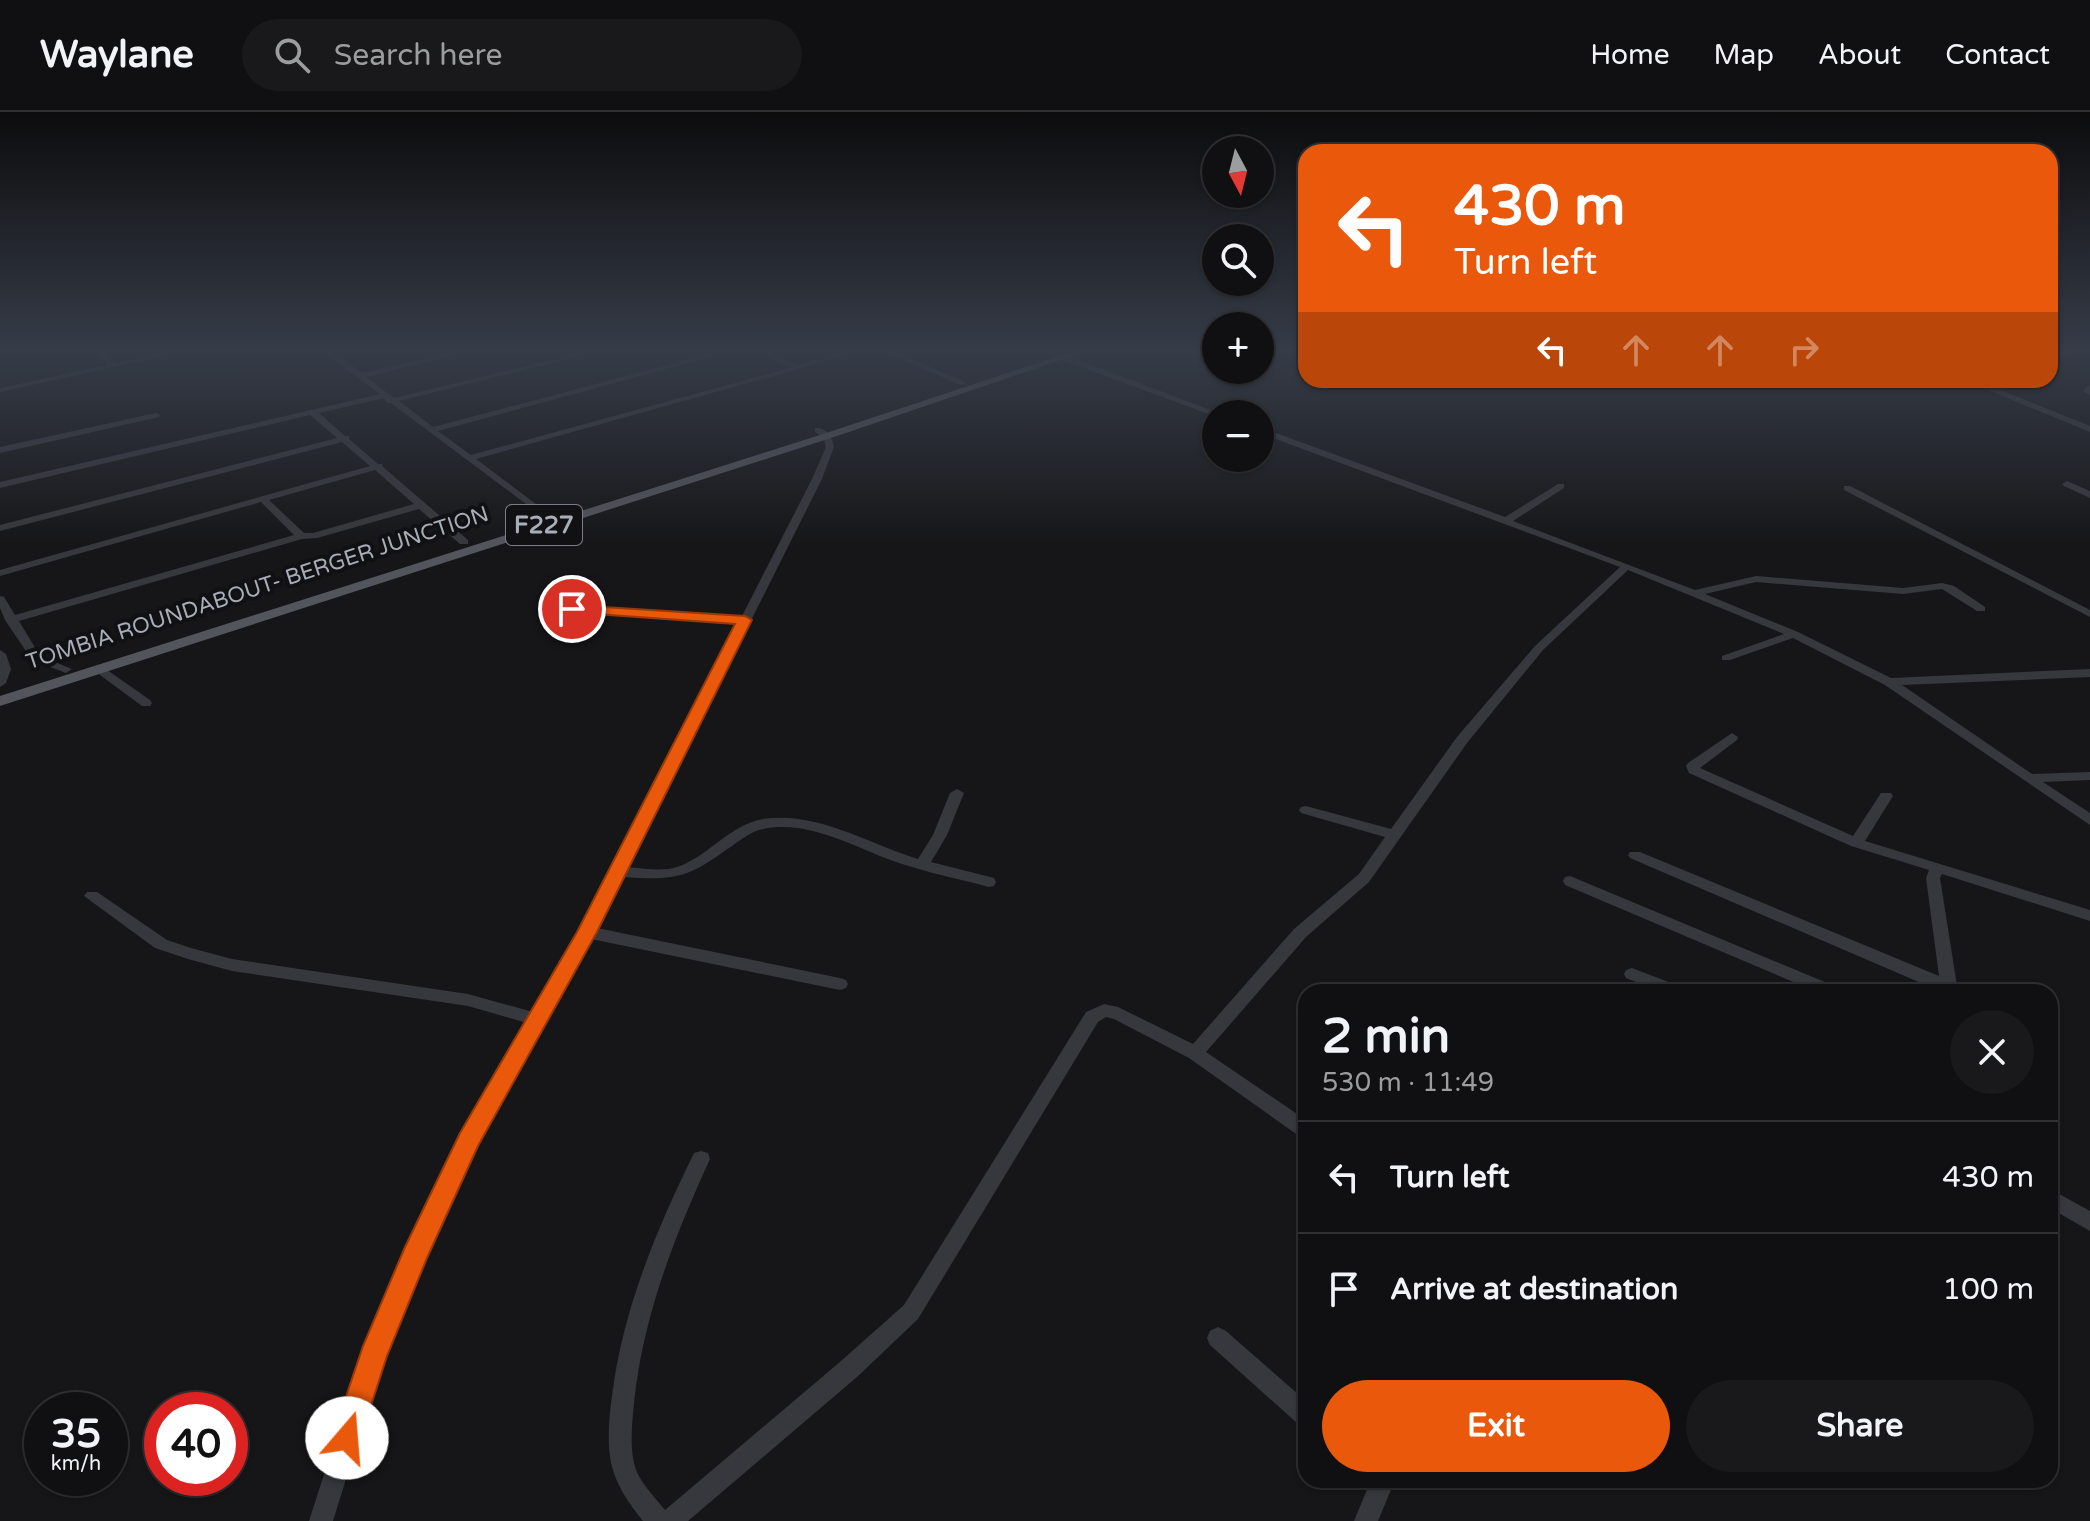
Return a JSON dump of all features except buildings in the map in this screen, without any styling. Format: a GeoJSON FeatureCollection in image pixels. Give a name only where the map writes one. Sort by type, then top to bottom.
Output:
{"type":"FeatureCollection","features":[{"type":"Feature","properties":{"kind":"main road","name":"TOMBIA ROUNDABOUT- BERGER JUNCTION"},"geometry":{"type":"LineString","coordinates":[[0,690],[874,415]]}},
{"type":"Feature","properties":{"kind":"main road","name":"TOMBIA ROUNDABOUT- BERGER JUNCTION"},"geometry":{"type":"LineString","coordinates":[[0,701],[880,415]]}},
{"type":"Feature","properties":{"kind":"street"},"geometry":{"type":"LineString","coordinates":[[0,450],[156,415]]}},
{"type":"Feature","properties":{"kind":"street"},"geometry":{"type":"LineString","coordinates":[[0,485],[302,415]]}},
{"type":"Feature","properties":{"kind":"street"},"geometry":{"type":"LineString","coordinates":[[316,415],[464,542]]}},
{"type":"Feature","properties":{"kind":"street"},"geometry":{"type":"LineString","coordinates":[[410,415],[546,516]]}},
{"type":"Feature","properties":{"kind":"street"},"geometry":{"type":"LineString","coordinates":[[431,430],[488,415]]}},
{"type":"Feature","properties":{"kind":"street"},"geometry":{"type":"LineString","coordinates":[[470,458],[624,415]]}},
{"type":"Feature","properties":{"kind":"street"},"geometry":{"type":"LineString","coordinates":[[2058,415],[2090,427]]}},
{"type":"Feature","properties":{"kind":"street"},"geometry":{"type":"LineString","coordinates":[[2061,415],[2090,427]]}},
{"type":"Feature","properties":{"kind":"street"},"geometry":{"type":"LineString","coordinates":[[321,1521],[373,1356],[415,1255],[469,1141],[587,932],[817,479],[830,447],[823,433]]}},
{"type":"Feature","properties":{"kind":"street"},"geometry":{"type":"LineString","coordinates":[[1274,435],[1627,566],[1794,634],[1889,682],[2090,820]]}},
{"type":"Feature","properties":{"kind":"street"},"geometry":{"type":"LineString","coordinates":[[0,528],[346,438]]}},
{"type":"Feature","properties":{"kind":"street"},"geometry":{"type":"LineString","coordinates":[[0,573],[379,466]]}},
{"type":"Feature","properties":{"kind":"street"},"geometry":{"type":"LineString","coordinates":[[2067,484],[2090,495]]}},
{"type":"Feature","properties":{"kind":"street"},"geometry":{"type":"LineString","coordinates":[[1506,521],[1561,486]]}},
{"type":"Feature","properties":{"kind":"street"},"geometry":{"type":"LineString","coordinates":[[1847,488],[2090,614]]}},
{"type":"Feature","properties":{"kind":"street"},"geometry":{"type":"LineString","coordinates":[[263,499],[301,536]]}},
{"type":"Feature","properties":{"kind":"street"},"geometry":{"type":"LineString","coordinates":[[11,620],[301,536],[313,536],[422,505]]}},
{"type":"Feature","properties":{"kind":"street"},"geometry":{"type":"LineString","coordinates":[[1195,1053],[1300,933],[1364,878],[1462,740],[1539,648],[1627,566]]}},
{"type":"Feature","properties":{"kind":"street"},"geometry":{"type":"LineString","coordinates":[[1694,593],[1736,581],[1769,579],[1903,591],[1942,586],[1981,609]]}},
{"type":"Feature","properties":{"kind":"street"},"geometry":{"type":"LineString","coordinates":[[0,599],[36,658],[66,669]]}},
{"type":"Feature","properties":{"kind":"street"},"geometry":{"type":"LineString","coordinates":[[572,609],[745,620]]}},
{"type":"Feature","properties":{"kind":"street"},"geometry":{"type":"LineString","coordinates":[[1726,658],[1794,634]]}},
{"type":"Feature","properties":{"kind":"street"},"geometry":{"type":"LineString","coordinates":[[0,654],[6,665],[0,683]]}},
{"type":"Feature","properties":{"kind":"street"},"geometry":{"type":"LineString","coordinates":[[100,669],[146,703]]}},
{"type":"Feature","properties":{"kind":"street"},"geometry":{"type":"LineString","coordinates":[[1889,682],[2090,673]]}},
{"type":"Feature","properties":{"kind":"street"},"geometry":{"type":"LineString","coordinates":[[1732,737],[1693,766],[1694,770],[1856,843],[1989,881],[2090,916]]}},
{"type":"Feature","properties":{"kind":"street"},"geometry":{"type":"LineString","coordinates":[[2028,778],[2090,776]]}},
{"type":"Feature","properties":{"kind":"street"},"geometry":{"type":"LineString","coordinates":[[922,865],[940,835],[957,793]]}},
{"type":"Feature","properties":{"kind":"street"},"geometry":{"type":"LineString","coordinates":[[1856,843],[1886,796]]}},
{"type":"Feature","properties":{"kind":"street"},"geometry":{"type":"LineString","coordinates":[[1306,810],[1394,835]]}},
{"type":"Feature","properties":{"kind":"street"},"geometry":{"type":"LineString","coordinates":[[616,872],[675,873],[692,866],[759,824],[777,823],[844,835],[892,857],[989,882]]}},
{"type":"Feature","properties":{"kind":"street"},"geometry":{"type":"LineString","coordinates":[[1635,855],[1937,984]]}},
{"type":"Feature","properties":{"kind":"street"},"geometry":{"type":"LineString","coordinates":[[1938,867],[1933,878],[1948,984]]}},
{"type":"Feature","properties":{"kind":"street"},"geometry":{"type":"LineString","coordinates":[[1570,881],[1814,984]]}},
{"type":"Feature","properties":{"kind":"street"},"geometry":{"type":"LineString","coordinates":[[92,896],[161,944],[188,953],[232,965],[468,1000],[538,1020]]}},
{"type":"Feature","properties":{"kind":"street"},"geometry":{"type":"LineString","coordinates":[[587,932],[840,984]]}},
{"type":"Feature","properties":{"kind":"street"},"geometry":{"type":"LineString","coordinates":[[1632,974],[1658,984]]}},
{"type":"Feature","properties":{"kind":"street"},"geometry":{"type":"LineString","coordinates":[[670,1521],[911,1312],[1092,1017],[1104,1010],[1118,1013],[1195,1053],[1298,1124]]}},
{"type":"Feature","properties":{"kind":"street"},"geometry":{"type":"LineString","coordinates":[[659,1521],[636,1494],[624,1467],[619,1432],[628,1348],[664,1235],[701,1159]]}},
{"type":"Feature","properties":{"kind":"street"},"geometry":{"type":"LineString","coordinates":[[2058,1203],[2090,1222]]}},
{"type":"Feature","properties":{"kind":"street"},"geometry":{"type":"LineString","coordinates":[[1218,1338],[1298,1409]]}},
{"type":"Feature","properties":{"kind":"street"},"geometry":{"type":"LineString","coordinates":[[1366,1521],[1378,1488]]}},
{"type":"Feature","properties":{"kind":"route"},"geometry":{"type":"LineString","coordinates":[[347,1438],[373,1356],[415,1255],[469,1141],[587,932],[745,620],[572,609]]}}]}
